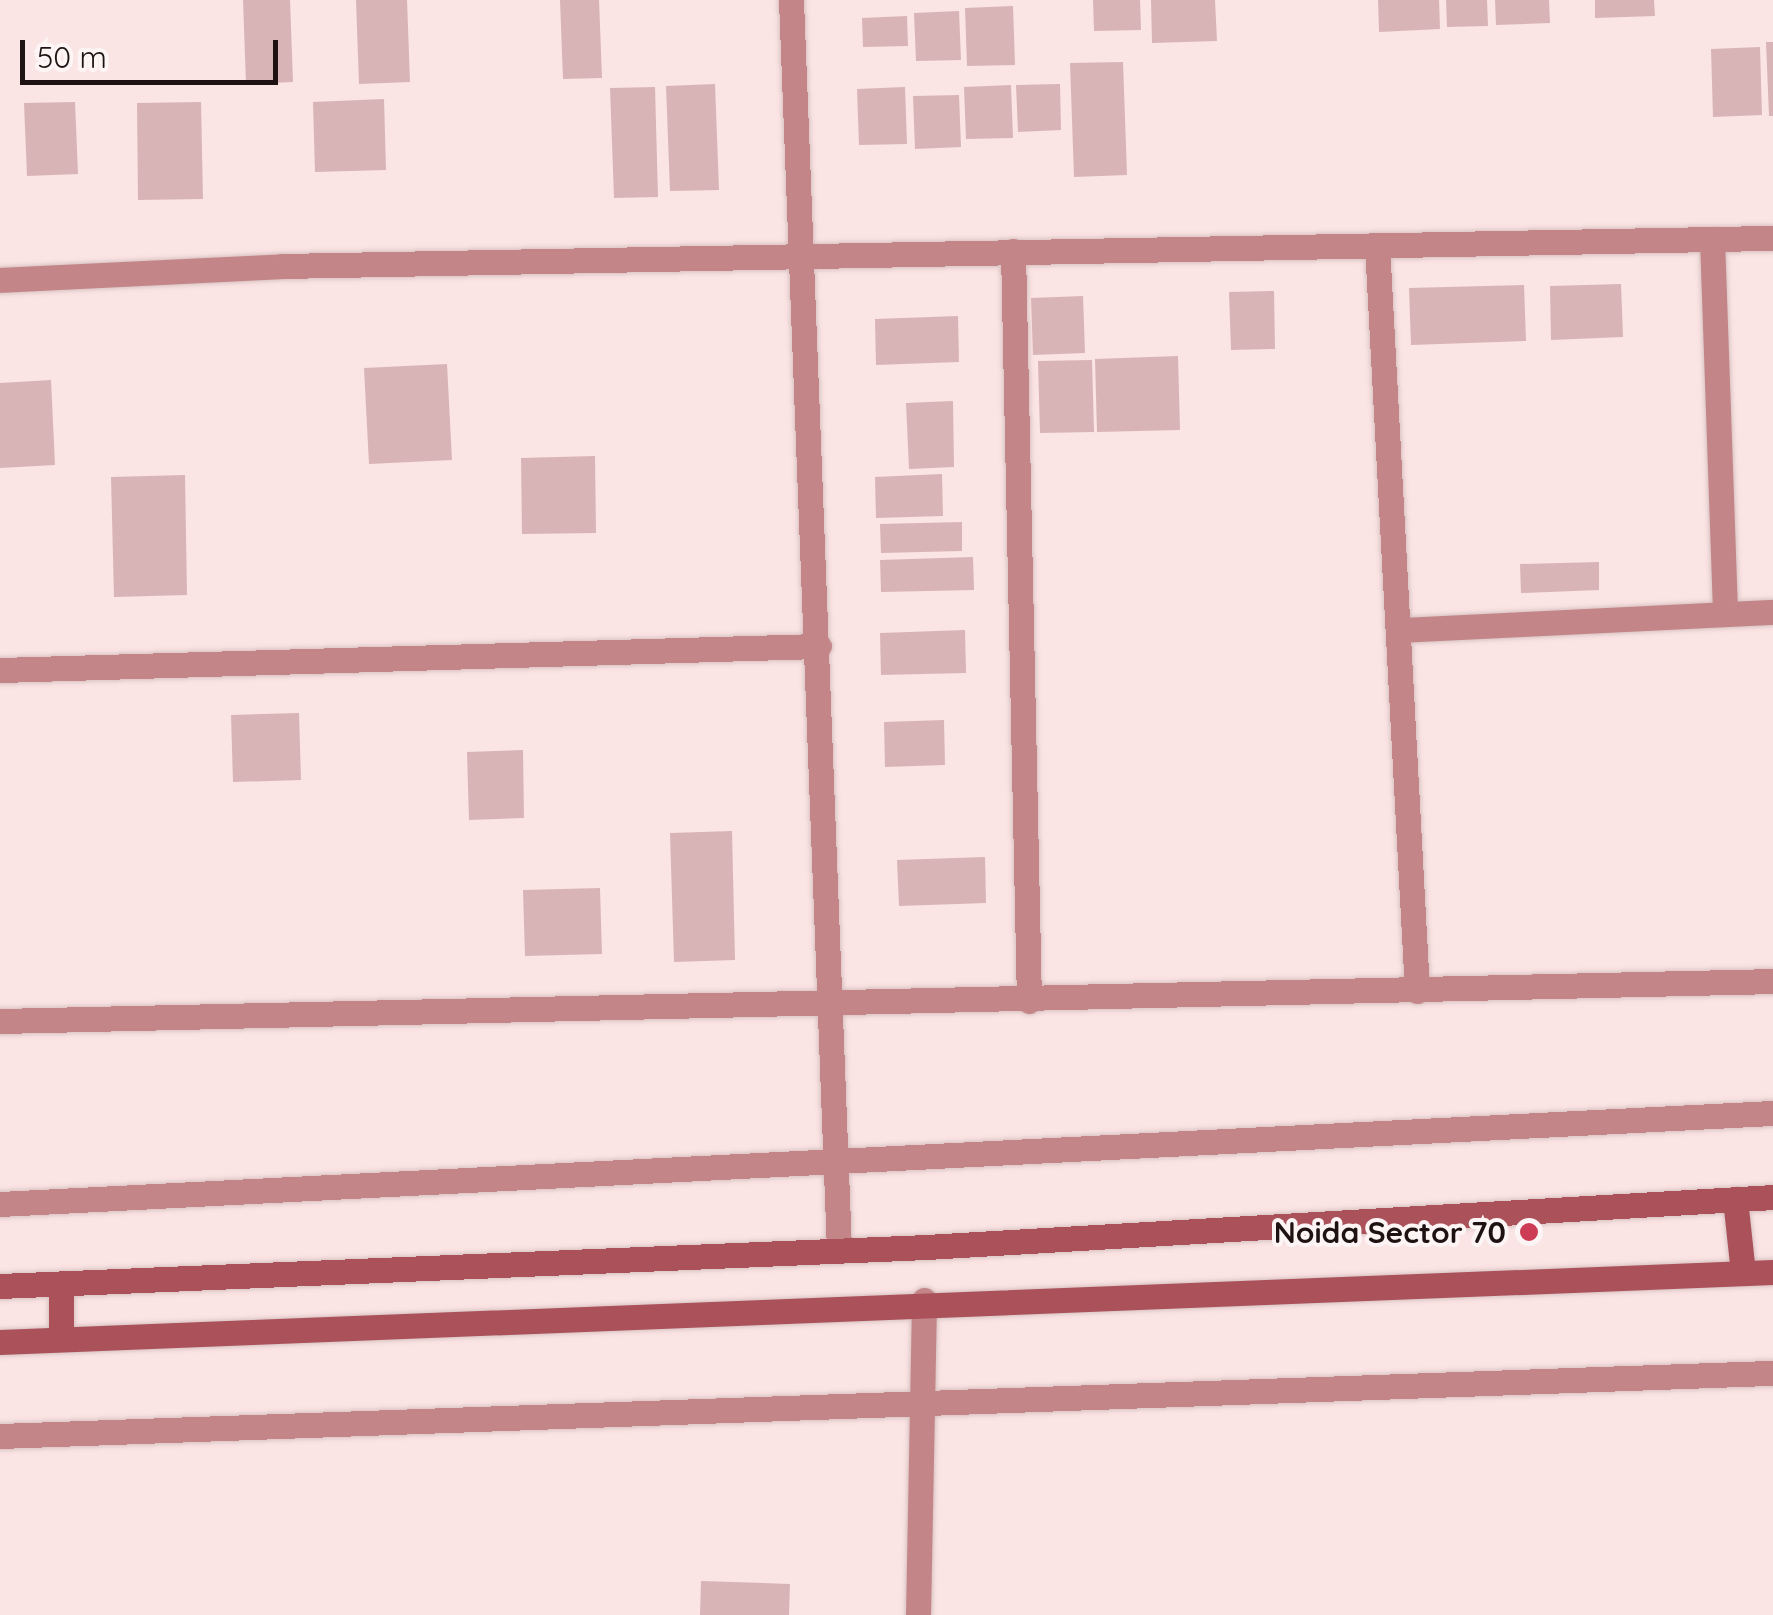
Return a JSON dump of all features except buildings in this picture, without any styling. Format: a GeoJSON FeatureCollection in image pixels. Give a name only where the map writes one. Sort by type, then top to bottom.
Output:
{"type":"FeatureCollection","features":[{"type":"Feature","properties":{"kind":"street"},"geometry":{"type":"LineString","coordinates":[[791,0],[835,1006],[839,1251]]}},
{"type":"Feature","properties":{"kind":"street"},"geometry":{"type":"LineString","coordinates":[[0,280],[804,254],[1773,238]]}},
{"type":"Feature","properties":{"kind":"street"},"geometry":{"type":"LineString","coordinates":[[1712,239],[1725,614]]}},
{"type":"Feature","properties":{"kind":"street"},"geometry":{"type":"LineString","coordinates":[[1377,244],[1417,991]]}},
{"type":"Feature","properties":{"kind":"street"},"geometry":{"type":"LineString","coordinates":[[1012,251],[1029,1001]]}},
{"type":"Feature","properties":{"kind":"street"},"geometry":{"type":"LineString","coordinates":[[1400,630],[1773,612]]}},
{"type":"Feature","properties":{"kind":"street"},"geometry":{"type":"LineString","coordinates":[[0,670],[819,646]]}},
{"type":"Feature","properties":{"kind":"street"},"geometry":{"type":"LineString","coordinates":[[0,1021],[835,1006],[1773,981]]}},
{"type":"Feature","properties":{"kind":"street"},"geometry":{"type":"LineString","coordinates":[[0,1204],[1773,1113]]}},
{"type":"Feature","properties":{"kind":"street"},"geometry":{"type":"LineString","coordinates":[[0,1286],[839,1251],[1773,1197]]}},
{"type":"Feature","properties":{"kind":"street"},"geometry":{"type":"LineString","coordinates":[[1735,1199],[1743,1273]]}},
{"type":"Feature","properties":{"kind":"street"},"geometry":{"type":"LineString","coordinates":[[0,1342],[924,1300],[1773,1272]]}},
{"type":"Feature","properties":{"kind":"street"},"geometry":{"type":"LineString","coordinates":[[61,1284],[61,1340]]}},
{"type":"Feature","properties":{"kind":"street"},"geometry":{"type":"LineString","coordinates":[[918,1615],[918,1406],[924,1300]]}},
{"type":"Feature","properties":{"kind":"street"},"geometry":{"type":"LineString","coordinates":[[0,1436],[918,1406],[1773,1372]]}},
{"type":"Feature","properties":{"kind":"place","name":"Noida Sector 70"},"geometry":{"type":"Point","coordinates":[1529,1232]}}]}
